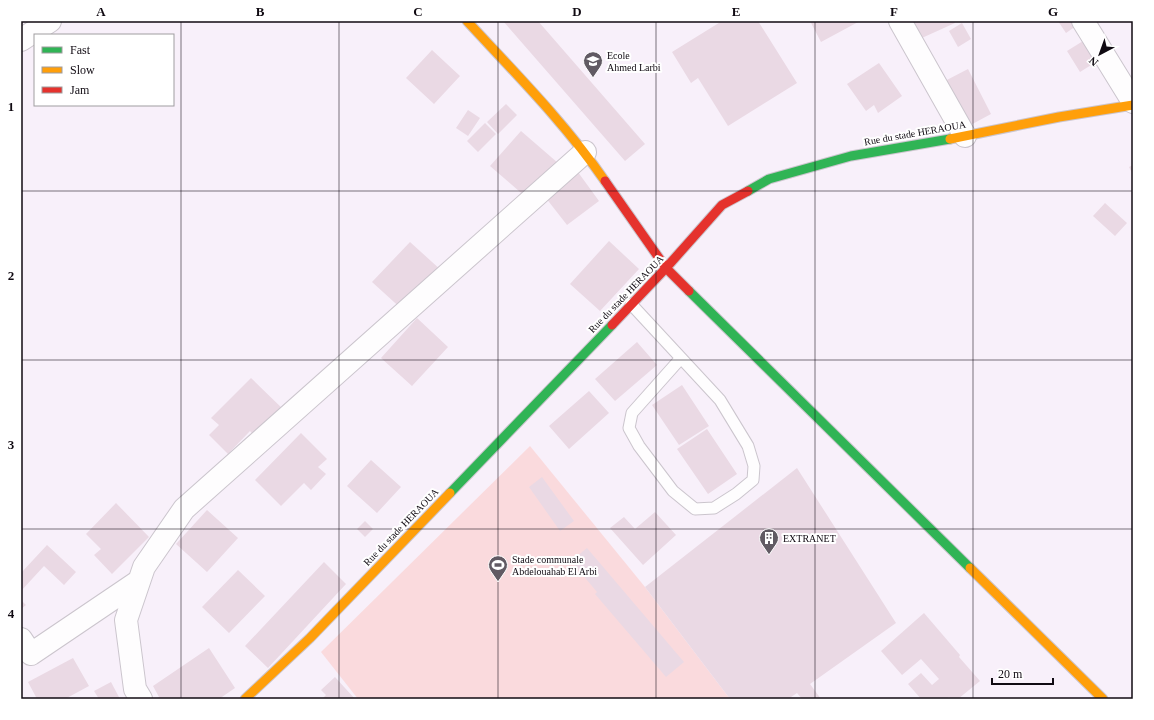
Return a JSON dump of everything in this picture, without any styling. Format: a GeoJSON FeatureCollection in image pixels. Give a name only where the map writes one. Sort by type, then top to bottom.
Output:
{"type":"FeatureCollection","features":[{"type":"Feature","properties":{"kind":"street"},"geometry":{"type":"LineString","coordinates":[[21,40],[50,21]]}},
{"type":"Feature","properties":{"kind":"street"},"geometry":{"type":"LineString","coordinates":[[467,21],[546,106],[585,152],[666,268],[1103,699]]}},
{"type":"Feature","properties":{"kind":"street"},"geometry":{"type":"LineString","coordinates":[[900,21],[965,136]]}},
{"type":"Feature","properties":{"kind":"street"},"geometry":{"type":"LineString","coordinates":[[1083,21],[1133,104]]}},
{"type":"Feature","properties":{"kind":"street","name":"Rue du stade HERAOUA"},"geometry":{"type":"LineString","coordinates":[[245,699],[310,638],[666,268],[722,205],[769,179],[851,156],[1133,104]]}},
{"type":"Feature","properties":{"kind":"street"},"geometry":{"type":"LineString","coordinates":[[141,699],[135,689],[126,620],[144,567],[184,509],[585,152]]}},
{"type":"Feature","properties":{"kind":"street"},"geometry":{"type":"LineString","coordinates":[[21,639],[31,654],[139,581]]}},
{"type":"Feature","properties":{"kind":"lane"},"geometry":{"type":"LineString","coordinates":[[631,304],[720,400],[748,446],[754,466],[753,480],[736,494],[714,508],[695,509],[673,491],[639,446],[629,428],[632,413],[681,358]]}},
{"type":"Feature","properties":{"kind":"shaded area"},"geometry":{"type":"Polygon","coordinates":[[[530,446],[645,587],[730,699],[358,699],[321,652],[530,446]]]}},
{"type":"Feature","properties":{"kind":"building"},"geometry":{"type":"Polygon","coordinates":[[[503,21],[538,21],[645,144],[625,161],[503,21]]]}},
{"type":"Feature","properties":{"kind":"building"},"geometry":{"type":"Polygon","coordinates":[[[722,21],[758,21],[797,83],[728,126],[698,78],[691,83],[672,52],[722,21]]]}},
{"type":"Feature","properties":{"kind":"building"},"geometry":{"type":"Polygon","coordinates":[[[810,21],[860,21],[821,42],[810,21]]]}},
{"type":"Feature","properties":{"kind":"building"},"geometry":{"type":"Polygon","coordinates":[[[903,21],[954,21],[955,23],[913,42],[903,21]]]}},
{"type":"Feature","properties":{"kind":"building"},"geometry":{"type":"Polygon","coordinates":[[[1058,21],[1073,21],[1076,26],[1066,33],[1058,21]]]}},
{"type":"Feature","properties":{"kind":"building"},"geometry":{"type":"Polygon","coordinates":[[[962,23],[971,39],[958,47],[949,31],[962,23]]]}},
{"type":"Feature","properties":{"kind":"building"},"geometry":{"type":"Polygon","coordinates":[[[1083,41],[1096,62],[1080,72],[1067,51],[1083,41]]]}},
{"type":"Feature","properties":{"kind":"building"},"geometry":{"type":"Polygon","coordinates":[[[432,50],[460,76],[434,104],[406,78],[432,50]]]}},
{"type":"Feature","properties":{"kind":"building"},"geometry":{"type":"Polygon","coordinates":[[[879,63],[902,96],[878,113],[874,105],[866,111],[847,84],[879,63]]]}},
{"type":"Feature","properties":{"kind":"building"},"geometry":{"type":"Polygon","coordinates":[[[968,69],[991,114],[965,128],[941,83],[968,69]]]}},
{"type":"Feature","properties":{"kind":"building"},"geometry":{"type":"Polygon","coordinates":[[[506,104],[517,115],[498,134],[487,122],[506,104]]]}},
{"type":"Feature","properties":{"kind":"building"},"geometry":{"type":"Polygon","coordinates":[[[468,110],[480,118],[468,136],[456,128],[468,110]]]}},
{"type":"Feature","properties":{"kind":"building"},"geometry":{"type":"Polygon","coordinates":[[[485,123],[496,134],[478,152],[467,141],[485,123]]]}},
{"type":"Feature","properties":{"kind":"building"},"geometry":{"type":"Polygon","coordinates":[[[521,131],[558,163],[527,198],[490,166],[521,131]]]}},
{"type":"Feature","properties":{"kind":"building"},"geometry":{"type":"Polygon","coordinates":[[[1133,165],[1133,175],[1129,167],[1133,165]]]}},
{"type":"Feature","properties":{"kind":"building"},"geometry":{"type":"Polygon","coordinates":[[[575,168],[599,201],[567,225],[542,193],[575,168]]]}},
{"type":"Feature","properties":{"kind":"building"},"geometry":{"type":"Polygon","coordinates":[[[1105,203],[1127,223],[1115,236],[1093,216],[1105,203]]]}},
{"type":"Feature","properties":{"kind":"building"},"geometry":{"type":"Polygon","coordinates":[[[609,241],[639,269],[600,311],[570,284],[609,241]]]}},
{"type":"Feature","properties":{"kind":"building"},"geometry":{"type":"Polygon","coordinates":[[[410,242],[442,271],[405,312],[372,282],[410,242]]]}},
{"type":"Feature","properties":{"kind":"building"},"geometry":{"type":"Polygon","coordinates":[[[417,318],[448,347],[412,386],[381,358],[417,318]]]}},
{"type":"Feature","properties":{"kind":"building"},"geometry":{"type":"Polygon","coordinates":[[[637,342],[657,365],[615,401],[595,379],[637,342]]]}},
{"type":"Feature","properties":{"kind":"building"},"geometry":{"type":"Polygon","coordinates":[[[251,378],[285,411],[257,439],[250,431],[228,454],[209,435],[219,425],[211,418],[251,378]]]}},
{"type":"Feature","properties":{"kind":"building"},"geometry":{"type":"Polygon","coordinates":[[[682,385],[709,426],[679,445],[652,405],[682,385]]]}},
{"type":"Feature","properties":{"kind":"building"},"geometry":{"type":"Polygon","coordinates":[[[589,391],[609,413],[569,449],[549,426],[589,391]]]}},
{"type":"Feature","properties":{"kind":"building"},"geometry":{"type":"Polygon","coordinates":[[[707,429],[737,474],[708,494],[677,449],[707,429]]]}},
{"type":"Feature","properties":{"kind":"building"},"geometry":{"type":"Polygon","coordinates":[[[301,433],[327,459],[318,467],[326,474],[311,490],[304,483],[281,506],[255,480],[301,433]]]}},
{"type":"Feature","properties":{"kind":"building"},"geometry":{"type":"Polygon","coordinates":[[[371,460],[401,487],[377,513],[347,486],[371,460]]]}},
{"type":"Feature","properties":{"kind":"building","name":"EXTRANET"},"geometry":{"type":"Polygon","coordinates":[[[797,468],[896,623],[810,684],[821,699],[802,699],[797,693],[788,699],[730,699],[645,587],[797,468]]]}},
{"type":"Feature","properties":{"kind":"building"},"geometry":{"type":"Polygon","coordinates":[[[542,477],[574,521],[560,531],[529,487],[542,477]]]}},
{"type":"Feature","properties":{"kind":"building"},"geometry":{"type":"Polygon","coordinates":[[[116,503],[149,537],[112,574],[94,555],[101,549],[86,534],[116,503]]]}},
{"type":"Feature","properties":{"kind":"building"},"geometry":{"type":"Polygon","coordinates":[[[207,510],[238,538],[207,572],[176,544],[207,510]]]}},
{"type":"Feature","properties":{"kind":"building"},"geometry":{"type":"Polygon","coordinates":[[[655,512],[676,535],[643,565],[610,528],[624,517],[635,529],[655,512]]]}},
{"type":"Feature","properties":{"kind":"building"},"geometry":{"type":"Polygon","coordinates":[[[365,521],[373,529],[365,537],[357,529],[365,521]]]}},
{"type":"Feature","properties":{"kind":"building"},"geometry":{"type":"Polygon","coordinates":[[[47,545],[76,572],[64,585],[44,566],[21,591],[21,573],[47,545]]]}},
{"type":"Feature","properties":{"kind":"building"},"geometry":{"type":"Polygon","coordinates":[[[587,548],[684,662],[666,677],[595,594],[597,592],[571,561],[587,548]]]}},
{"type":"Feature","properties":{"kind":"building"},"geometry":{"type":"Polygon","coordinates":[[[324,562],[346,584],[268,668],[245,646],[324,562]]]}},
{"type":"Feature","properties":{"kind":"building"},"geometry":{"type":"Polygon","coordinates":[[[238,570],[265,596],[229,633],[202,607],[238,570]]]}},
{"type":"Feature","properties":{"kind":"building"},"geometry":{"type":"Polygon","coordinates":[[[21,600],[26,605],[21,609],[21,600]]]}},
{"type":"Feature","properties":{"kind":"building"},"geometry":{"type":"Polygon","coordinates":[[[924,613],[980,681],[958,699],[951,699],[949,697],[946,699],[921,699],[908,684],[921,673],[932,685],[939,679],[921,659],[902,675],[881,651],[924,613]]]}},
{"type":"Feature","properties":{"kind":"building"},"geometry":{"type":"Polygon","coordinates":[[[209,648],[235,688],[219,699],[156,699],[159,697],[153,686],[209,648]]]}},
{"type":"Feature","properties":{"kind":"building"},"geometry":{"type":"Polygon","coordinates":[[[73,658],[89,686],[65,699],[37,699],[28,682],[73,658]]]}},
{"type":"Feature","properties":{"kind":"building"},"geometry":{"type":"Polygon","coordinates":[[[335,677],[355,699],[322,699],[326,695],[321,690],[335,677]]]}},
{"type":"Feature","properties":{"kind":"building"},"geometry":{"type":"Polygon","coordinates":[[[111,682],[120,699],[99,699],[94,691],[111,682]]]}},
{"type":"Feature","properties":{"kind":"traffic: fast"},"geometry":{"type":"LineString","coordinates":[[748,191],[769,179],[851,156],[950,139]]}},
{"type":"Feature","properties":{"kind":"traffic: fast"},"geometry":{"type":"LineString","coordinates":[[689,291],[970,568]]}},
{"type":"Feature","properties":{"kind":"traffic: fast"},"geometry":{"type":"LineString","coordinates":[[450,493],[612,325]]}},
{"type":"Feature","properties":{"kind":"traffic: slow"},"geometry":{"type":"LineString","coordinates":[[467,21],[556,119],[590,160],[605,181]]}},
{"type":"Feature","properties":{"kind":"traffic: slow"},"geometry":{"type":"LineString","coordinates":[[950,139],[1059,117],[1133,105]]}},
{"type":"Feature","properties":{"kind":"traffic: slow"},"geometry":{"type":"LineString","coordinates":[[245,699],[310,638],[450,493]]}},
{"type":"Feature","properties":{"kind":"traffic: slow"},"geometry":{"type":"LineString","coordinates":[[970,568],[1103,699]]}},
{"type":"Feature","properties":{"kind":"traffic: jam"},"geometry":{"type":"LineString","coordinates":[[605,181],[666,268],[689,291]]}},
{"type":"Feature","properties":{"kind":"traffic: jam"},"geometry":{"type":"LineString","coordinates":[[612,325],[666,268],[722,205],[748,191]]}},
{"type":"Feature","properties":{"kind":"place","name":"Ecole Ahmed Larbi"},"geometry":{"type":"Point","coordinates":[593,78]}},
{"type":"Feature","properties":{"kind":"place","name":"EXTRANET"},"geometry":{"type":"Point","coordinates":[769,555]}},
{"type":"Feature","properties":{"kind":"place","name":"Stade communale Abdelouahab El Arbi"},"geometry":{"type":"Point","coordinates":[498,582]}}]}
